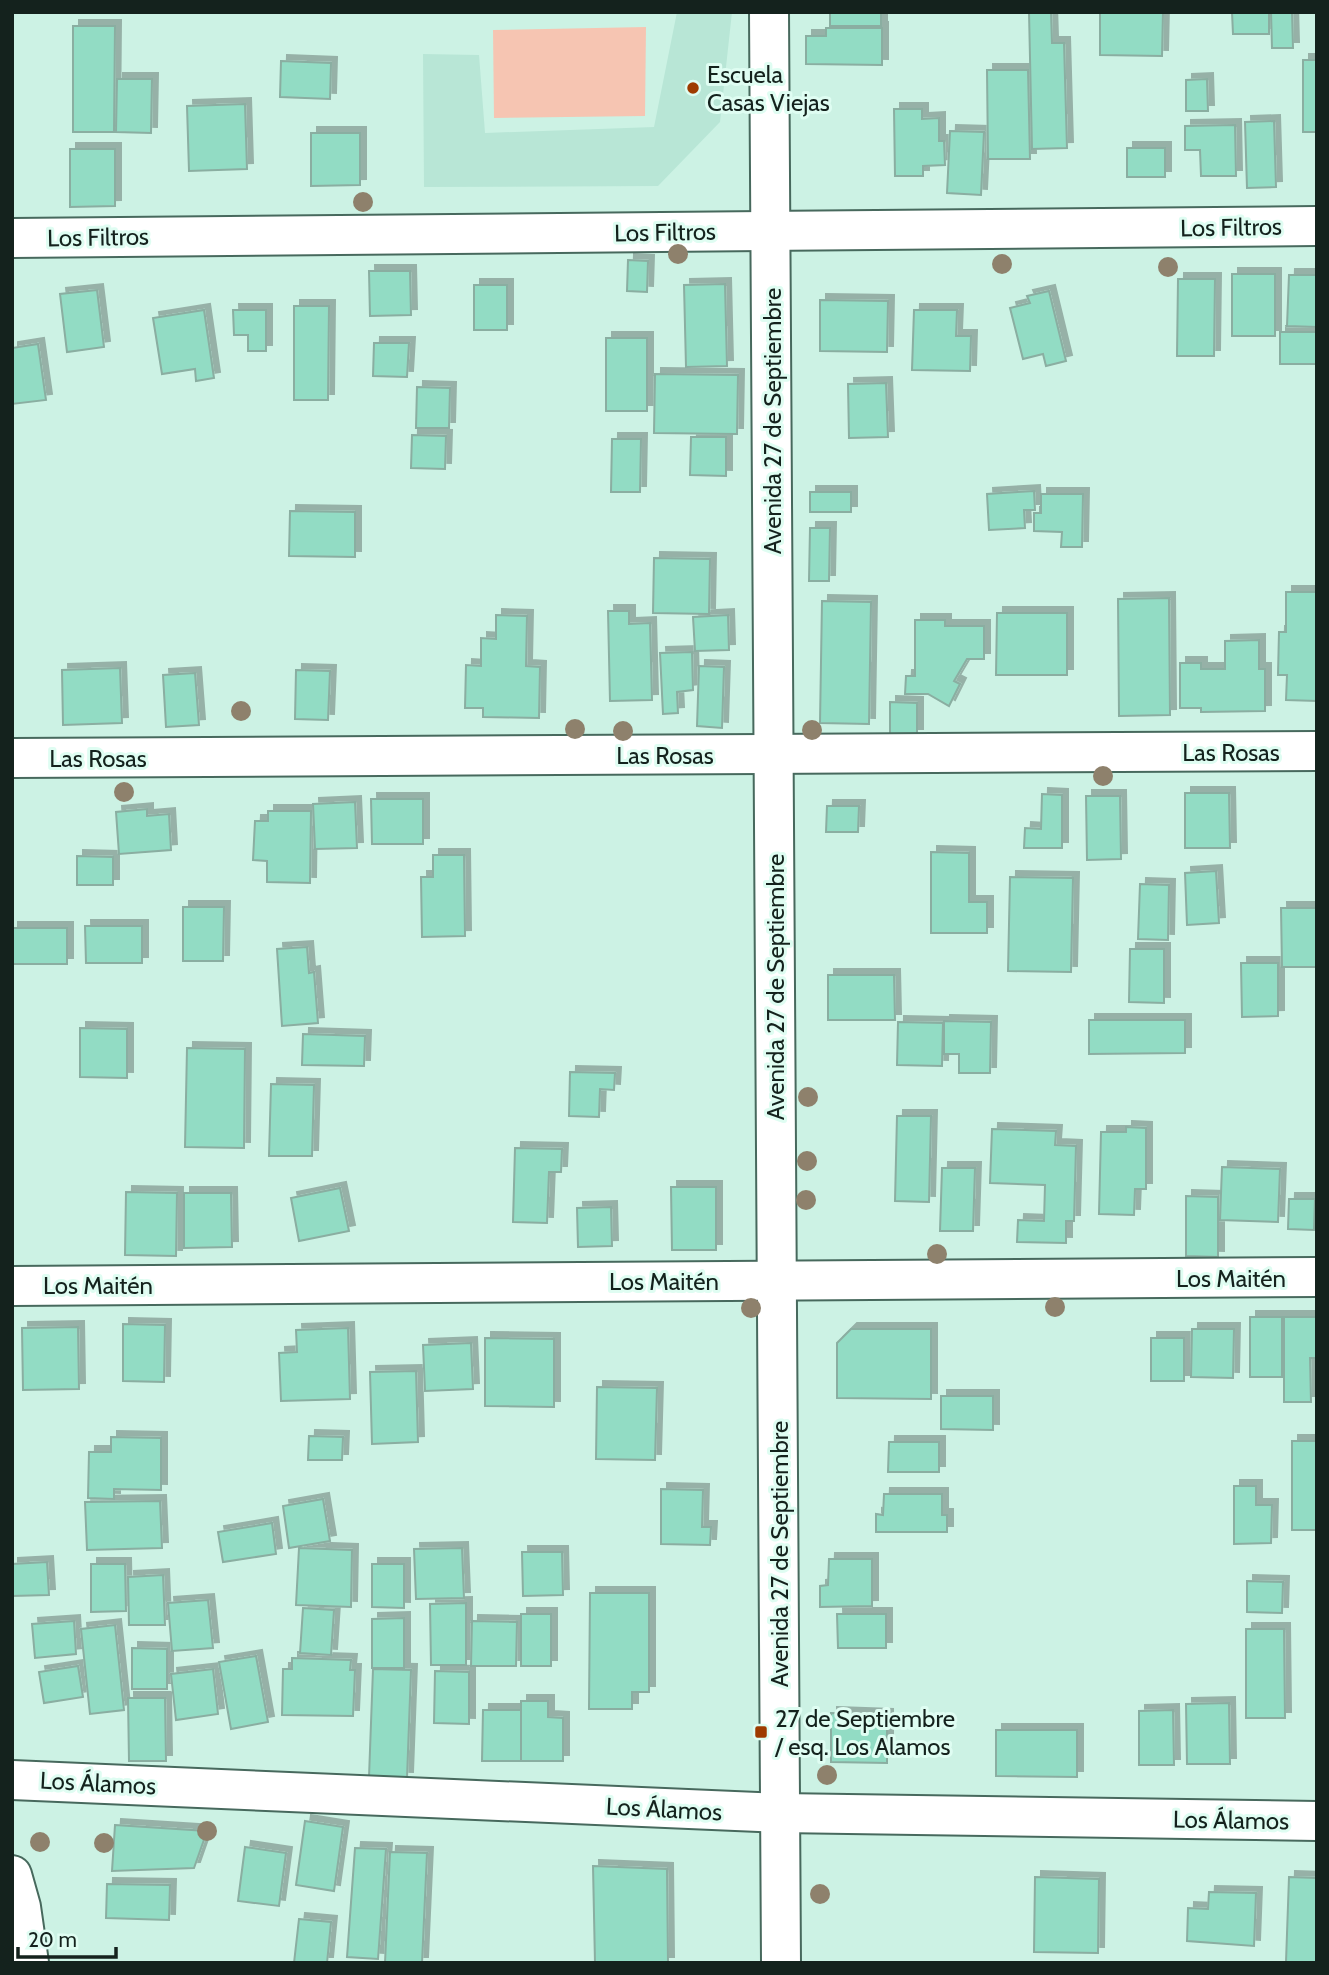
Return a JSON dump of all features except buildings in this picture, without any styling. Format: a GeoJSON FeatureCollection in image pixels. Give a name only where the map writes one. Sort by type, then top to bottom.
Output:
{"type":"FeatureCollection","features":[{"type":"Feature","properties":{"kind":"street","name":"Avenida 27 de Septiembre"},"geometry":{"type":"LineString","coordinates":[[769,12],[781,1963]]}},
{"type":"Feature","properties":{"kind":"street","name":"Los Filtros"},"geometry":{"type":"LineString","coordinates":[[12,238],[1317,226]]}},
{"type":"Feature","properties":{"kind":"street","name":"Las Rosas"},"geometry":{"type":"LineString","coordinates":[[12,758],[1317,751]]}},
{"type":"Feature","properties":{"kind":"street","name":"Los Maitén"},"geometry":{"type":"LineString","coordinates":[[12,1286],[1317,1277]]}},
{"type":"Feature","properties":{"kind":"street","name":"Los Álamos"},"geometry":{"type":"LineString","coordinates":[[12,1780],[780,1814],[1317,1821]]}},
{"type":"Feature","properties":{"kind":"street"},"geometry":{"type":"LineString","coordinates":[[12,1875],[21,1907],[29,1963]]}},
{"type":"Feature","properties":{"kind":"shaded area","name":"Escuela Casas Viejas"},"geometry":{"type":"Polygon","coordinates":[[[677,12],[732,12],[720,122],[658,186],[424,187],[423,54],[479,55],[485,133],[654,127],[677,12]]]}},
{"type":"Feature","properties":{"kind":"shaded area"},"geometry":{"type":"Polygon","coordinates":[[[646,27],[645,116],[494,118],[493,30],[646,27]]]}},
{"type":"Feature","properties":{"kind":"place","name":"Escuela Casas Viejas"},"geometry":{"type":"Point","coordinates":[693,88]}},
{"type":"Feature","properties":{"kind":"place","name":"27 de Septiembre / esq. Los Alamos"},"geometry":{"type":"Point","coordinates":[761,1732]}}]}
